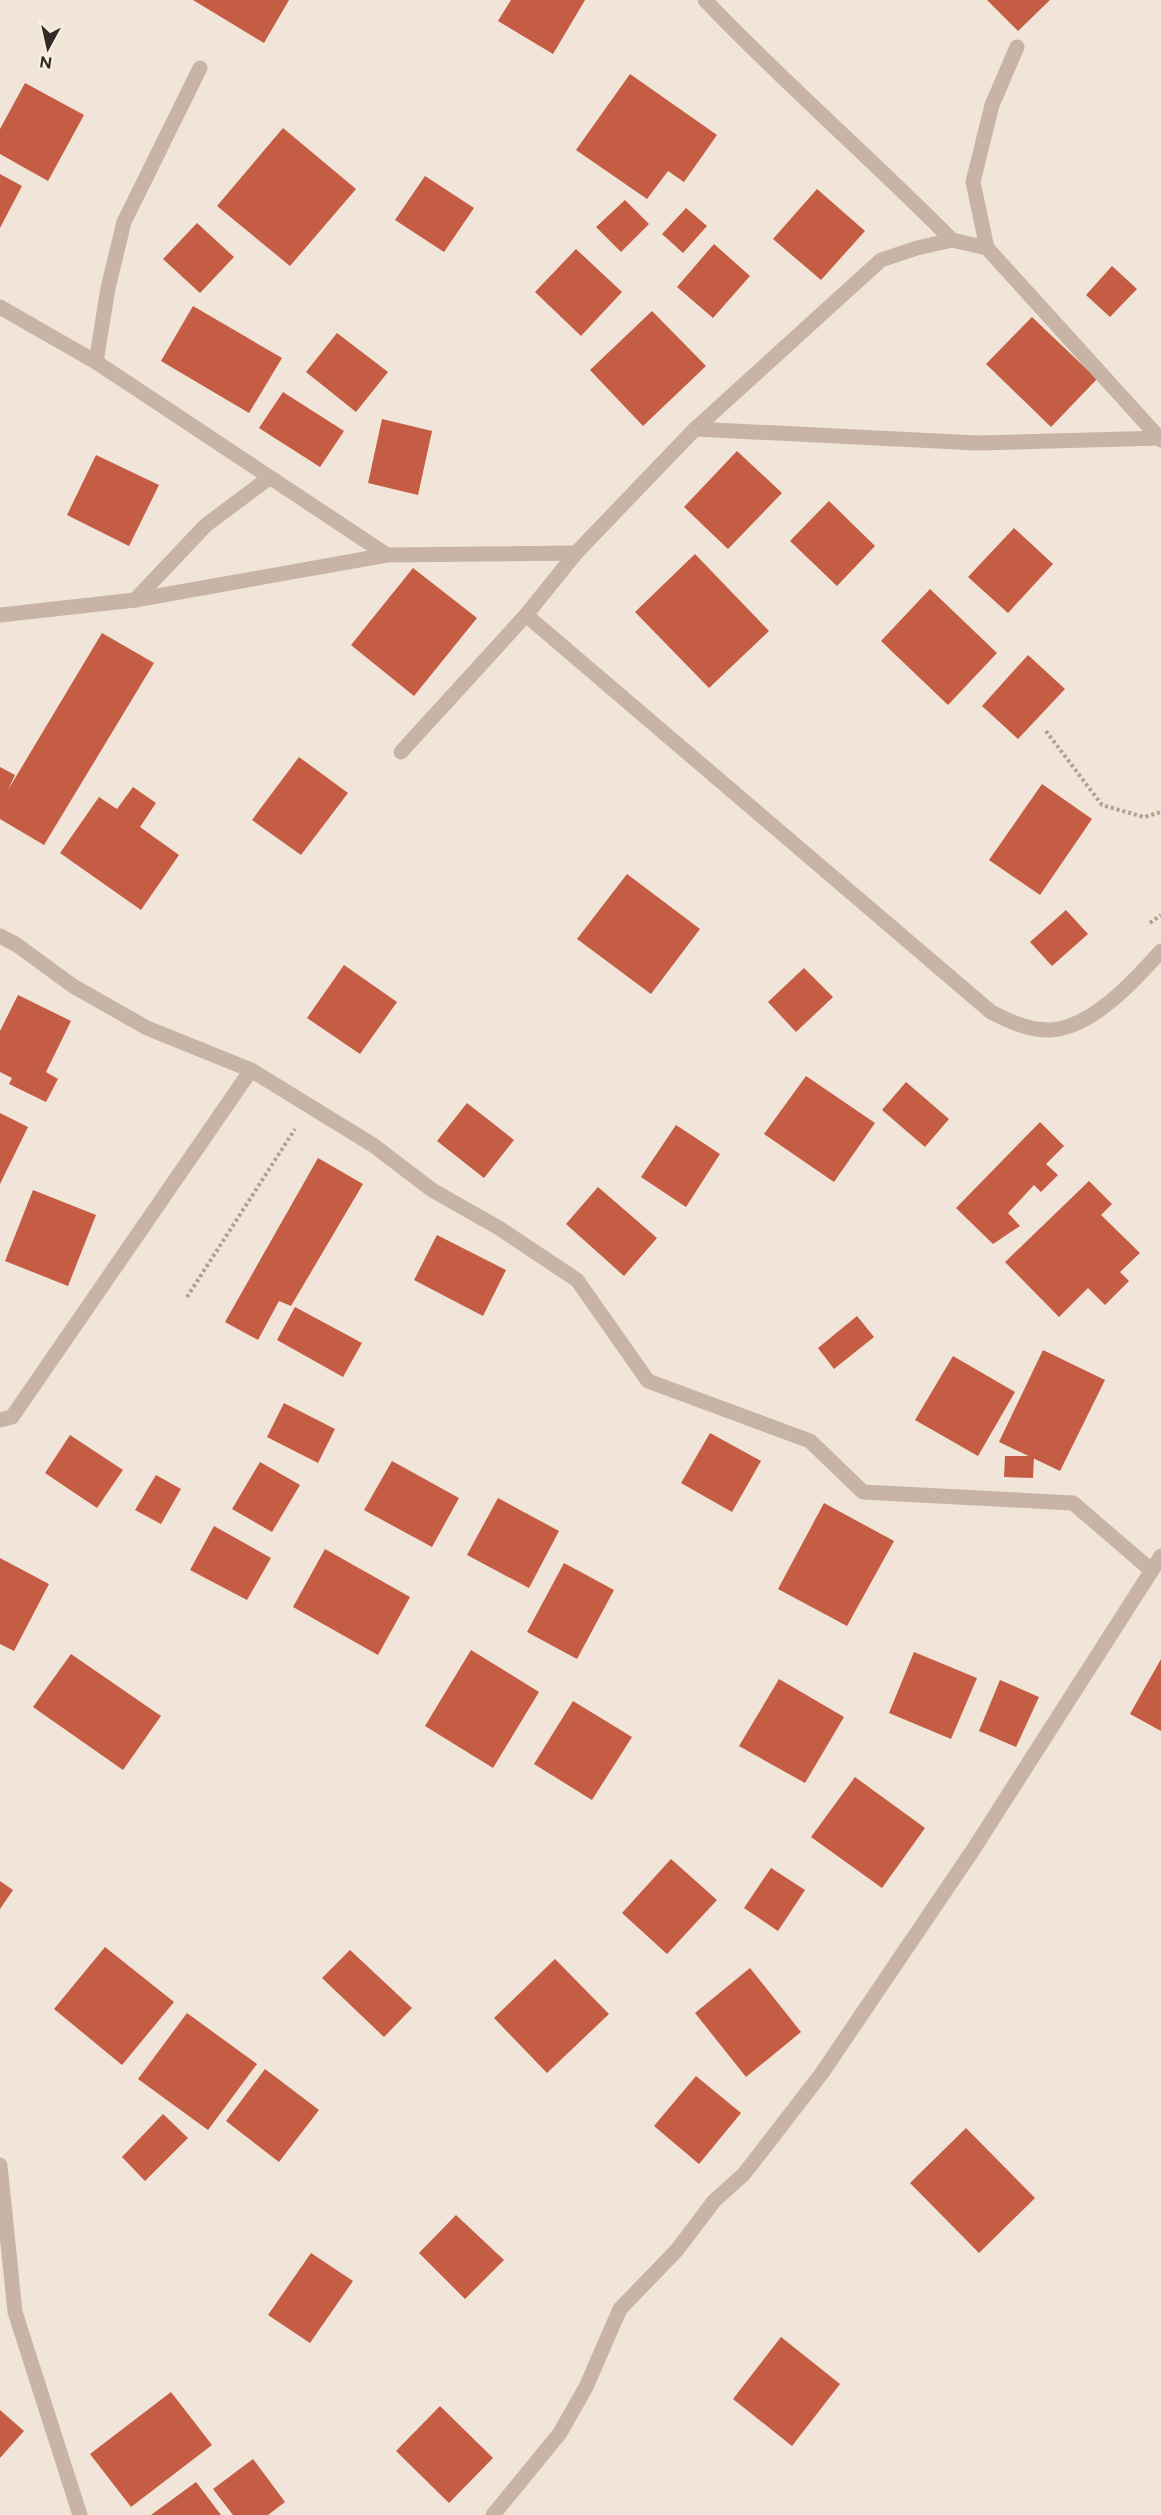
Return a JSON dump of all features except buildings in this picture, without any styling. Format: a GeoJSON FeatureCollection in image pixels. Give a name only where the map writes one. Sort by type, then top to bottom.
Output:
{"type":"FeatureCollection","features":[{"type":"Feature","properties":{"kind":"street"},"geometry":{"type":"LineString","coordinates":[[705,0],[769,67],[886,173],[952,240]]}},
{"type":"Feature","properties":{"kind":"street"},"geometry":{"type":"LineString","coordinates":[[1017,47],[992,105],[973,182],[987,248],[1160,438]]}},
{"type":"Feature","properties":{"kind":"street"},"geometry":{"type":"LineString","coordinates":[[96,362],[110,278],[124,222],[200,68]]}},
{"type":"Feature","properties":{"kind":"street"},"geometry":{"type":"LineString","coordinates":[[401,752],[526,615],[576,553],[695,429],[880,260],[952,240],[987,248]]}},
{"type":"Feature","properties":{"kind":"street"},"geometry":{"type":"LineString","coordinates":[[0,307],[96,362],[387,555]]}},
{"type":"Feature","properties":{"kind":"street"},"geometry":{"type":"LineString","coordinates":[[695,429],[977,443],[1160,438]]}},
{"type":"Feature","properties":{"kind":"street"},"geometry":{"type":"LineString","coordinates":[[135,600],[206,525],[269,478]]}},
{"type":"Feature","properties":{"kind":"street"},"geometry":{"type":"LineString","coordinates":[[0,615],[135,600],[387,555],[576,553]]}},
{"type":"Feature","properties":{"kind":"street"},"geometry":{"type":"LineString","coordinates":[[526,615],[991,1012],[1019,1026],[1050,1030],[1083,1022],[1134,982],[1161,951]]}},
{"type":"Feature","properties":{"kind":"street"},"geometry":{"type":"LineString","coordinates":[[0,936],[17,945],[73,986],[147,1028],[251,1070],[373,1145],[432,1190],[499,1228],[577,1280],[648,1381],[810,1441],[863,1492],[1074,1503],[1151,1570]]}},
{"type":"Feature","properties":{"kind":"street"},"geometry":{"type":"LineString","coordinates":[[0,1420],[12,1417],[251,1070]]}},
{"type":"Feature","properties":{"kind":"street"},"geometry":{"type":"LineString","coordinates":[[493,2515],[560,2433],[586,2387],[620,2309],[677,2250],[714,2201],[744,2174],[822,2073],[973,1850],[1161,1556]]}},
{"type":"Feature","properties":{"kind":"street"},"geometry":{"type":"LineString","coordinates":[[0,2165],[15,2312],[80,2515]]}},
{"type":"Feature","properties":{"kind":"path"},"geometry":{"type":"LineString","coordinates":[[1046,731],[1102,805],[1144,817],[1161,812]]}},
{"type":"Feature","properties":{"kind":"path"},"geometry":{"type":"LineString","coordinates":[[187,1298],[310,1106]]}}]}
